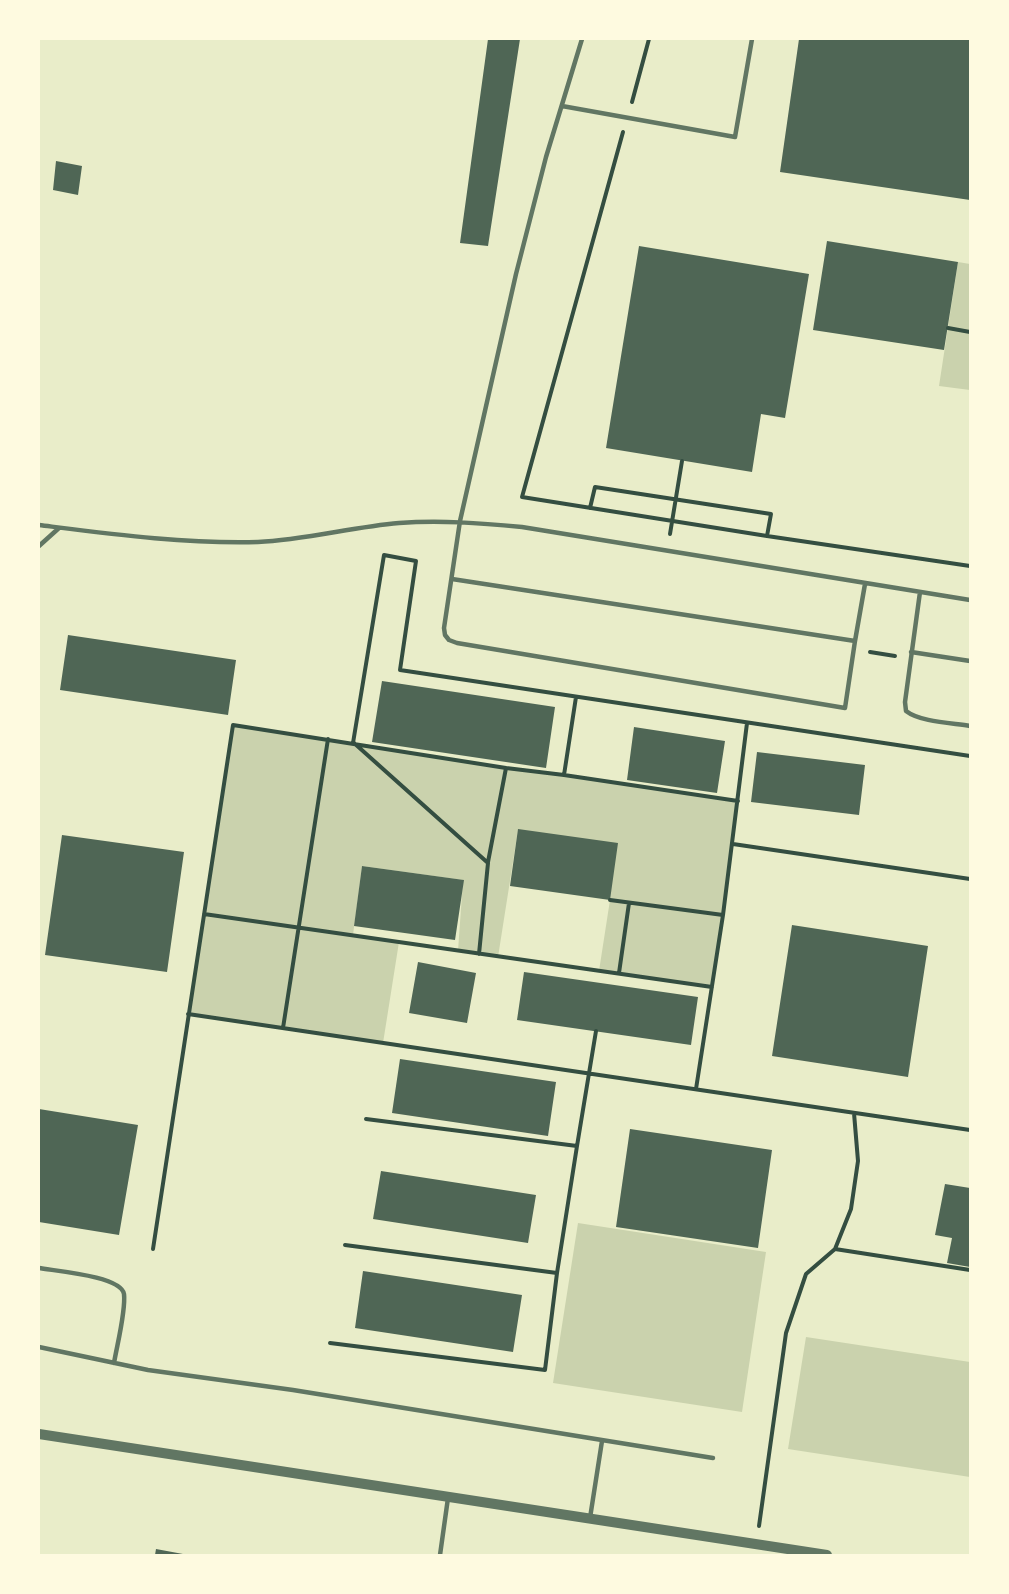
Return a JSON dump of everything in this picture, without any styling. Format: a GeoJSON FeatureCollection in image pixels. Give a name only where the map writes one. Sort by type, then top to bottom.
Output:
{"type":"FeatureCollection","features":[{"type":"Feature","properties":{"kind":"street"},"geometry":{"type":"LineString","coordinates":[[39,1434],[827,1555]]}},
{"type":"Feature","properties":{"kind":"lane"},"geometry":{"type":"LineString","coordinates":[[582,39],[516,274],[460,521],[445,635],[457,644],[845,708],[864,584]]}},
{"type":"Feature","properties":{"kind":"lane"},"geometry":{"type":"LineString","coordinates":[[562,106],[735,137],[752,39]]}},
{"type":"Feature","properties":{"kind":"lane"},"geometry":{"type":"LineString","coordinates":[[39,525],[195,541],[259,542],[324,535],[397,523],[460,521],[522,527],[970,600]]}},
{"type":"Feature","properties":{"kind":"lane"},"geometry":{"type":"LineString","coordinates":[[39,546],[59,528]]}},
{"type":"Feature","properties":{"kind":"lane"},"geometry":{"type":"LineString","coordinates":[[452,579],[855,641]]}},
{"type":"Feature","properties":{"kind":"lane"},"geometry":{"type":"LineString","coordinates":[[920,592],[904,702],[906,711],[910,715],[922,718],[970,726]]}},
{"type":"Feature","properties":{"kind":"lane"},"geometry":{"type":"LineString","coordinates":[[911,652],[970,661]]}},
{"type":"Feature","properties":{"kind":"lane"},"geometry":{"type":"LineString","coordinates":[[39,1269],[100,1279],[122,1288],[123,1307],[114,1363]]}},
{"type":"Feature","properties":{"kind":"lane"},"geometry":{"type":"LineString","coordinates":[[39,1347],[148,1370],[293,1390],[713,1458]]}},
{"type":"Feature","properties":{"kind":"lane"},"geometry":{"type":"LineString","coordinates":[[590,1519],[602,1441]]}},
{"type":"Feature","properties":{"kind":"lane"},"geometry":{"type":"LineString","coordinates":[[440,1555],[448,1498]]}},
{"type":"Feature","properties":{"kind":"path"},"geometry":{"type":"LineString","coordinates":[[630,108],[649,39]]}},
{"type":"Feature","properties":{"kind":"path"},"geometry":{"type":"LineString","coordinates":[[624,131],[522,497],[970,566]]}},
{"type":"Feature","properties":{"kind":"path"},"geometry":{"type":"LineString","coordinates":[[948,328],[970,332]]}},
{"type":"Feature","properties":{"kind":"path"},"geometry":{"type":"LineString","coordinates":[[668,551],[682,461]]}},
{"type":"Feature","properties":{"kind":"path"},"geometry":{"type":"LineString","coordinates":[[590,508],[595,487],[771,514],[767,536]]}},
{"type":"Feature","properties":{"kind":"path"},"geometry":{"type":"LineString","coordinates":[[353,743],[384,555],[416,561],[400,670],[970,756]]}},
{"type":"Feature","properties":{"kind":"path"},"geometry":{"type":"LineString","coordinates":[[855,650],[910,659]]}},
{"type":"Feature","properties":{"kind":"path"},"geometry":{"type":"LineString","coordinates":[[564,775],[576,697]]}},
{"type":"Feature","properties":{"kind":"path"},"geometry":{"type":"LineString","coordinates":[[696,1089],[733,844],[747,723]]}},
{"type":"Feature","properties":{"kind":"path"},"geometry":{"type":"LineString","coordinates":[[153,1249],[233,725],[506,768],[738,801]]}},
{"type":"Feature","properties":{"kind":"path"},"geometry":{"type":"LineString","coordinates":[[283,1028],[328,739]]}},
{"type":"Feature","properties":{"kind":"path"},"geometry":{"type":"LineString","coordinates":[[353,743],[488,863]]}},
{"type":"Feature","properties":{"kind":"path"},"geometry":{"type":"LineString","coordinates":[[479,954],[488,863],[506,768]]}},
{"type":"Feature","properties":{"kind":"path"},"geometry":{"type":"LineString","coordinates":[[733,844],[970,879]]}},
{"type":"Feature","properties":{"kind":"path"},"geometry":{"type":"LineString","coordinates":[[610,900],[723,915]]}},
{"type":"Feature","properties":{"kind":"path"},"geometry":{"type":"LineString","coordinates":[[619,974],[629,903]]}},
{"type":"Feature","properties":{"kind":"path"},"geometry":{"type":"LineString","coordinates":[[204,914],[712,987]]}},
{"type":"Feature","properties":{"kind":"path"},"geometry":{"type":"LineString","coordinates":[[188,1014],[970,1130]]}},
{"type":"Feature","properties":{"kind":"path"},"geometry":{"type":"LineString","coordinates":[[330,1343],[545,1370],[557,1273],[596,1031]]}},
{"type":"Feature","properties":{"kind":"path"},"geometry":{"type":"LineString","coordinates":[[757,1544],[786,1333],[806,1274],[835,1249],[851,1209],[858,1161],[854,1113]]}},
{"type":"Feature","properties":{"kind":"path"},"geometry":{"type":"LineString","coordinates":[[366,1119],[577,1146]]}},
{"type":"Feature","properties":{"kind":"path"},"geometry":{"type":"LineString","coordinates":[[345,1245],[557,1273]]}},
{"type":"Feature","properties":{"kind":"path"},"geometry":{"type":"LineString","coordinates":[[835,1249],[970,1270]]}},
{"type":"Feature","properties":{"kind":"green space"},"geometry":{"type":"Polygon","coordinates":[[[958,262],[970,264],[970,390],[939,386],[958,262]]]}},
{"type":"Feature","properties":{"kind":"green space"},"geometry":{"type":"Polygon","coordinates":[[[233,725],[506,768],[738,801],[712,987],[599,971],[610,900],[518,830],[498,957],[458,951],[463,880],[362,866],[353,935],[399,942],[383,1043],[188,1014],[233,725]]]}},
{"type":"Feature","properties":{"kind":"green space"},"geometry":{"type":"Polygon","coordinates":[[[578,1223],[766,1252],[742,1412],[553,1383],[578,1223]]]}},
{"type":"Feature","properties":{"kind":"green space"},"geometry":{"type":"Polygon","coordinates":[[[806,1337],[970,1362],[970,1477],[788,1449],[806,1337]]]}},
{"type":"Feature","properties":{"kind":"building"},"geometry":{"type":"Polygon","coordinates":[[[488,39],[520,39],[488,246],[460,243],[488,39]]]}},
{"type":"Feature","properties":{"kind":"building"},"geometry":{"type":"Polygon","coordinates":[[[799,39],[970,39],[970,200],[780,172],[799,39]]]}},
{"type":"Feature","properties":{"kind":"building"},"geometry":{"type":"Polygon","coordinates":[[[56,161],[82,166],[78,195],[53,190],[56,161]]]}},
{"type":"Feature","properties":{"kind":"building"},"geometry":{"type":"Polygon","coordinates":[[[827,241],[958,262],[944,350],[813,330],[827,241]]]}},
{"type":"Feature","properties":{"kind":"building"},"geometry":{"type":"Polygon","coordinates":[[[639,246],[809,274],[785,418],[761,414],[752,472],[606,448],[639,246]]]}},
{"type":"Feature","properties":{"kind":"building"},"geometry":{"type":"Polygon","coordinates":[[[68,635],[236,660],[228,715],[60,690],[68,635]]]}},
{"type":"Feature","properties":{"kind":"building"},"geometry":{"type":"Polygon","coordinates":[[[382,681],[555,707],[546,768],[372,742],[382,681]]]}},
{"type":"Feature","properties":{"kind":"building"},"geometry":{"type":"Polygon","coordinates":[[[634,727],[725,741],[717,793],[627,780],[634,727]]]}},
{"type":"Feature","properties":{"kind":"building"},"geometry":{"type":"Polygon","coordinates":[[[757,752],[865,765],[859,815],[751,802],[757,752]]]}},
{"type":"Feature","properties":{"kind":"building"},"geometry":{"type":"Polygon","coordinates":[[[518,829],[618,843],[610,900],[510,886],[518,829]]]}},
{"type":"Feature","properties":{"kind":"building"},"geometry":{"type":"Polygon","coordinates":[[[62,835],[184,852],[167,972],[45,955],[62,835]]]}},
{"type":"Feature","properties":{"kind":"building"},"geometry":{"type":"Polygon","coordinates":[[[362,866],[464,880],[455,940],[354,926],[362,866]]]}},
{"type":"Feature","properties":{"kind":"building"},"geometry":{"type":"Polygon","coordinates":[[[792,925],[928,946],[908,1077],[772,1056],[792,925]]]}},
{"type":"Feature","properties":{"kind":"building"},"geometry":{"type":"Polygon","coordinates":[[[418,962],[476,973],[467,1023],[409,1013],[418,962]]]}},
{"type":"Feature","properties":{"kind":"building"},"geometry":{"type":"Polygon","coordinates":[[[524,972],[698,997],[691,1045],[517,1020],[524,972]]]}},
{"type":"Feature","properties":{"kind":"building"},"geometry":{"type":"Polygon","coordinates":[[[400,1059],[556,1082],[548,1136],[392,1113],[400,1059]]]}},
{"type":"Feature","properties":{"kind":"building"},"geometry":{"type":"Polygon","coordinates":[[[39,1109],[138,1125],[119,1235],[39,1222],[39,1109]]]}},
{"type":"Feature","properties":{"kind":"building"},"geometry":{"type":"Polygon","coordinates":[[[630,1129],[772,1150],[758,1248],[616,1227],[630,1129]]]}},
{"type":"Feature","properties":{"kind":"building"},"geometry":{"type":"Polygon","coordinates":[[[381,1171],[536,1195],[528,1243],[373,1219],[381,1171]]]}},
{"type":"Feature","properties":{"kind":"building"},"geometry":{"type":"Polygon","coordinates":[[[945,1184],[970,1188],[970,1267],[947,1263],[952,1238],[935,1235],[945,1184]]]}},
{"type":"Feature","properties":{"kind":"building"},"geometry":{"type":"Polygon","coordinates":[[[363,1271],[522,1295],[513,1352],[355,1328],[363,1271]]]}},
{"type":"Feature","properties":{"kind":"building"},"geometry":{"type":"Polygon","coordinates":[[[156,1549],[183,1554],[183,1555],[155,1555],[156,1549]]]}}]}
